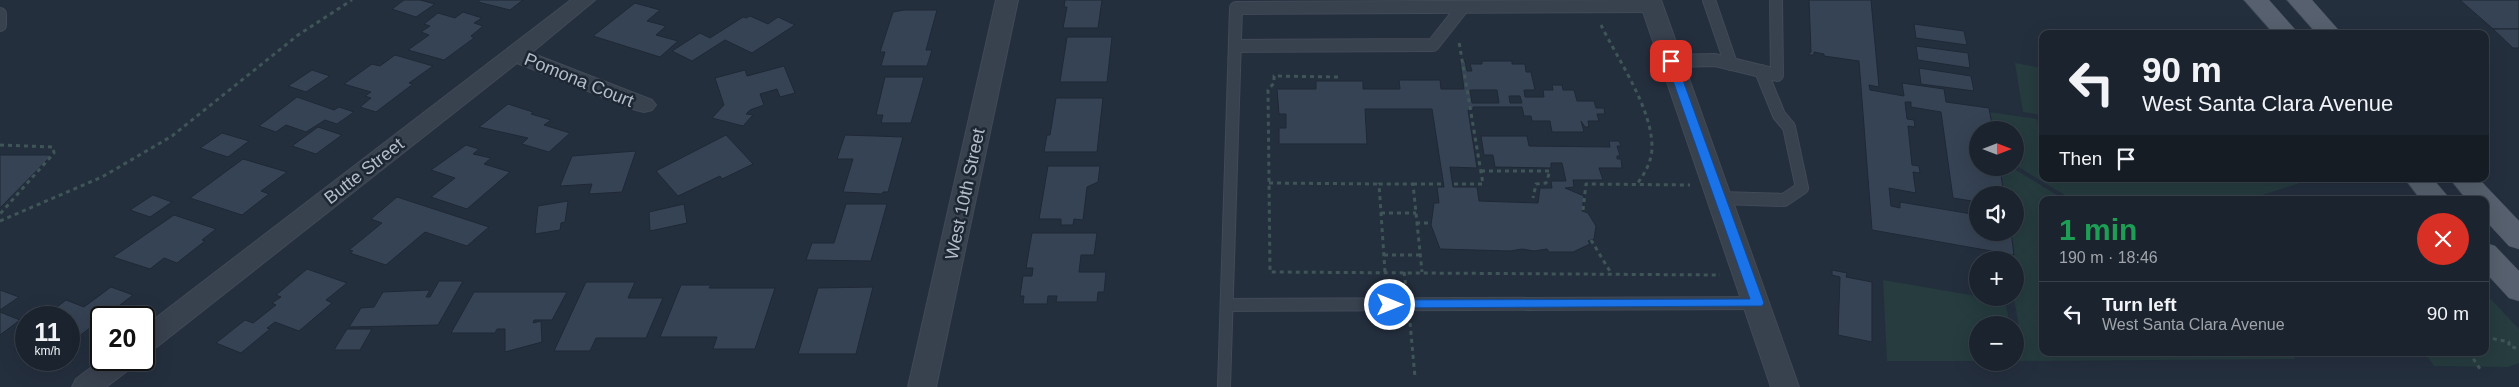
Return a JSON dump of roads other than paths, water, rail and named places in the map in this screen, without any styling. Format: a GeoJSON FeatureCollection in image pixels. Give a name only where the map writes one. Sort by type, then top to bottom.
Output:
{"type":"FeatureCollection","features":[{"type":"Feature","properties":{"kind":"main road"},"geometry":{"type":"LineString","coordinates":[[2256,0],[2283,30]]}},
{"type":"Feature","properties":{"kind":"main road"},"geometry":{"type":"LineString","coordinates":[[2298,0],[2326,30]]}},
{"type":"Feature","properties":{"kind":"main road"},"geometry":{"type":"LineString","coordinates":[[2421,182],[2433,196]]}},
{"type":"Feature","properties":{"kind":"main road"},"geometry":{"type":"LineString","coordinates":[[2467,182],[2481,196]]}},
{"type":"Feature","properties":{"kind":"main road"},"geometry":{"type":"LineString","coordinates":[[2489,203],[2502,216]]}},
{"type":"Feature","properties":{"kind":"main road"},"geometry":{"type":"LineString","coordinates":[[2489,257],[2519,290]]}},
{"type":"Feature","properties":{"kind":"street","name":"Butte Street"},"geometry":{"type":"LineString","coordinates":[[155,333],[584,0]]}},
{"type":"Feature","properties":{"kind":"street","name":"West 10th Street"},"geometry":{"type":"LineString","coordinates":[[922,387],[1007,0]]}},
{"type":"Feature","properties":{"kind":"street"},"geometry":{"type":"LineString","coordinates":[[1651,3],[1785,387]]}},
{"type":"Feature","properties":{"kind":"street","name":"Pomona Court"},"geometry":{"type":"LineString","coordinates":[[514,54],[644,105]]}},
{"type":"Feature","properties":{"kind":"street"},"geometry":{"type":"LineString","coordinates":[[86,387],[107,371]]}},
{"type":"Feature","properties":{"kind":"lane"},"geometry":{"type":"LineString","coordinates":[[1709,0],[1731,64]]}},
{"type":"Feature","properties":{"kind":"lane"},"geometry":{"type":"LineString","coordinates":[[1671,61],[1715,60],[1777,75],[1776,0]]}},
{"type":"Feature","properties":{"kind":"lane"},"geometry":{"type":"LineString","coordinates":[[1224,387],[1236,8],[1592,6],[1651,3]]}},
{"type":"Feature","properties":{"kind":"lane"},"geometry":{"type":"LineString","coordinates":[[1235,46],[1434,45],[1463,7]]}},
{"type":"Feature","properties":{"kind":"lane"},"geometry":{"type":"LineString","coordinates":[[0,14],[0,26]]}},
{"type":"Feature","properties":{"kind":"lane"},"geometry":{"type":"LineString","coordinates":[[1720,198],[1784,200],[1802,188],[1789,127],[1779,115],[1761,71]]}},
{"type":"Feature","properties":{"kind":"lane"},"geometry":{"type":"LineString","coordinates":[[1227,305],[1757,303]]}}]}
